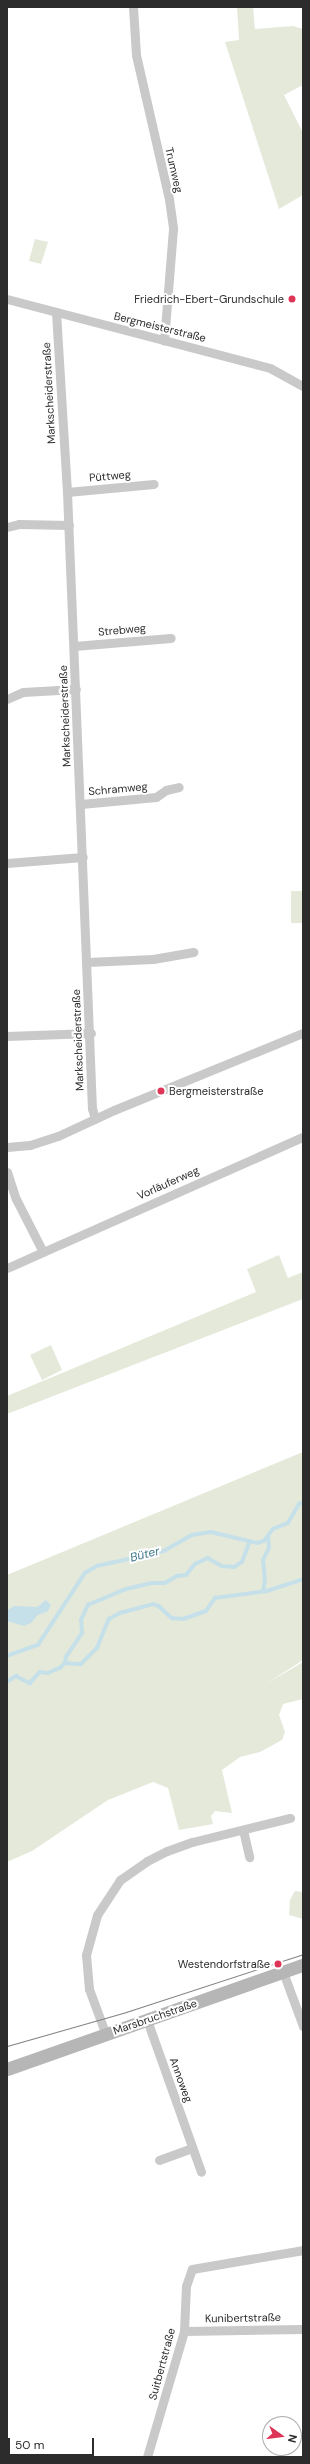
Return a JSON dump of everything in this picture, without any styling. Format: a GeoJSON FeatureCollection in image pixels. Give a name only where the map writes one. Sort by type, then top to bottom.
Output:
{"type":"FeatureCollection","features":[{"type":"Feature","properties":{"kind":"street","name":"Trumweg"},"geometry":{"type":"LineString","coordinates":[[133,7],[136,55],[169,199],[173,229],[164,341]]}},
{"type":"Feature","properties":{"kind":"street","name":"Bergmeisterstraße"},"geometry":{"type":"LineString","coordinates":[[7,299],[273,369],[303,386]]}},
{"type":"Feature","properties":{"kind":"street","name":"Markscheiderstraße"},"geometry":{"type":"LineString","coordinates":[[56,312],[68,492],[80,804],[91,1033],[92,1108],[95,1119]]}},
{"type":"Feature","properties":{"kind":"street","name":"Püttweg"},"geometry":{"type":"LineString","coordinates":[[68,492],[154,484]]}},
{"type":"Feature","properties":{"kind":"street"},"geometry":{"type":"LineString","coordinates":[[7,527],[19,524],[69,525]]}},
{"type":"Feature","properties":{"kind":"street","name":"Strebweg"},"geometry":{"type":"LineString","coordinates":[[74,646],[172,638]]}},
{"type":"Feature","properties":{"kind":"street"},"geometry":{"type":"LineString","coordinates":[[7,699],[23,692],[76,689]]}},
{"type":"Feature","properties":{"kind":"street","name":"Schramweg"},"geometry":{"type":"LineString","coordinates":[[80,804],[156,797],[166,790],[179,787]]}},
{"type":"Feature","properties":{"kind":"street"},"geometry":{"type":"LineString","coordinates":[[7,863],[83,856]]}},
{"type":"Feature","properties":{"kind":"street"},"geometry":{"type":"LineString","coordinates":[[88,962],[153,959],[193,952]]}},
{"type":"Feature","properties":{"kind":"street"},"geometry":{"type":"LineString","coordinates":[[7,1036],[91,1033]]}},
{"type":"Feature","properties":{"kind":"street"},"geometry":{"type":"LineString","coordinates":[[7,1147],[47,1141],[95,1119],[303,1033]]}},
{"type":"Feature","properties":{"kind":"street","name":"Vorläuferweg"},"geometry":{"type":"LineString","coordinates":[[7,1268],[303,1137]]}},
{"type":"Feature","properties":{"kind":"street"},"geometry":{"type":"LineString","coordinates":[[7,1172],[16,1199],[43,1252]]}},
{"type":"Feature","properties":{"kind":"street"},"geometry":{"type":"LineString","coordinates":[[106,2035],[89,1989],[86,1972],[90,1938],[97,1915],[108,1896],[120,1880],[133,1870],[167,1851],[192,1842],[290,1818]]}},
{"type":"Feature","properties":{"kind":"street"},"geometry":{"type":"LineString","coordinates":[[243,1830],[249,1857]]}},
{"type":"Feature","properties":{"kind":"street","name":"Marsbruchstraße"},"geometry":{"type":"LineString","coordinates":[[7,2068],[106,2035],[303,1965]]}},
{"type":"Feature","properties":{"kind":"street"},"geometry":{"type":"LineString","coordinates":[[282,1972],[303,2026]]}},
{"type":"Feature","properties":{"kind":"street","name":"Annoweg"},"geometry":{"type":"LineString","coordinates":[[147,2020],[201,2172]]}},
{"type":"Feature","properties":{"kind":"street"},"geometry":{"type":"LineString","coordinates":[[158,2160],[192,2148]]}},
{"type":"Feature","properties":{"kind":"street","name":"Suitbertstraße"},"geometry":{"type":"LineString","coordinates":[[147,2457],[184,2331],[186,2286],[192,2269],[303,2250]]}},
{"type":"Feature","properties":{"kind":"street","name":"Kunibertstraße"},"geometry":{"type":"LineString","coordinates":[[184,2331],[303,2330]]}},
{"type":"Feature","properties":{"kind":"shaded area"},"geometry":{"type":"Polygon","coordinates":[[[237,7],[253,7],[255,29],[293,26],[303,29],[303,85],[284,95],[303,133],[303,195],[279,209],[225,42],[239,40],[237,7]]]}},
{"type":"Feature","properties":{"kind":"shaded area"},"geometry":{"type":"Polygon","coordinates":[[[35,239],[48,242],[41,264],[29,261],[35,239]]]}},
{"type":"Feature","properties":{"kind":"shaded area"},"geometry":{"type":"Polygon","coordinates":[[[291,891],[303,891],[303,923],[291,923],[291,891]]]}},
{"type":"Feature","properties":{"kind":"shaded area"},"geometry":{"type":"Polygon","coordinates":[[[279,1255],[288,1278],[303,1272],[303,1299],[7,1414],[7,1396],[256,1292],[247,1269],[279,1255]]]}},
{"type":"Feature","properties":{"kind":"shaded area"},"geometry":{"type":"Polygon","coordinates":[[[51,1345],[62,1370],[42,1380],[30,1355],[51,1345]]]}},
{"type":"Feature","properties":{"kind":"shaded area"},"geometry":{"type":"Polygon","coordinates":[[[303,1452],[303,1660],[266,1684],[303,1662],[303,1699],[283,1704],[279,1715],[285,1732],[282,1740],[260,1752],[240,1757],[222,1770],[232,1813],[215,1811],[211,1816],[213,1824],[179,1830],[168,1788],[153,1782],[108,1800],[32,1851],[7,1862],[7,1575],[303,1452]]]}},
{"type":"Feature","properties":{"kind":"shaded area"},"geometry":{"type":"Polygon","coordinates":[[[295,1891],[303,1892],[303,1919],[289,1915],[290,1900],[295,1891]]]}},
{"type":"Feature","properties":{"kind":"water"},"geometry":{"type":"Polygon","coordinates":[[[46,1600],[51,1605],[48,1611],[38,1615],[31,1623],[24,1626],[7,1621],[7,1610],[15,1606],[37,1607],[46,1600]]]}},
{"type":"Feature","properties":{"kind":"waterway","name":"Büter"},"geometry":{"type":"LineString","coordinates":[[7,1656],[38,1645],[85,1573],[97,1566],[164,1551],[192,1535],[211,1532],[257,1543],[264,1541],[273,1529],[288,1523],[299,1504],[303,1503]]}},
{"type":"Feature","properties":{"kind":"waterway"},"geometry":{"type":"LineString","coordinates":[[263,1591],[265,1581],[263,1560],[269,1548],[268,1537]]}},
{"type":"Feature","properties":{"kind":"waterway"},"geometry":{"type":"LineString","coordinates":[[65,1663],[66,1657],[82,1633],[81,1620],[88,1605],[126,1589],[151,1583],[165,1583],[177,1576],[186,1575],[195,1564],[208,1558],[222,1566],[234,1567],[242,1562],[250,1541]]}},
{"type":"Feature","properties":{"kind":"waterway"},"geometry":{"type":"LineString","coordinates":[[7,1682],[16,1676],[30,1683],[40,1672],[48,1673],[60,1668],[65,1663],[81,1664],[97,1648],[109,1619],[120,1613],[153,1604],[159,1606],[172,1618],[183,1619],[206,1611],[215,1598],[267,1591],[303,1579]]}},
{"type":"Feature","properties":{"kind":"tram line"},"geometry":{"type":"LineString","coordinates":[[7,2046],[126,2012],[303,1954]]}},
{"type":"Feature","properties":{"kind":"place","name":"Friedrich-Ebert-Grundschule"},"geometry":{"type":"Point","coordinates":[292,299]}},
{"type":"Feature","properties":{"kind":"place","name":"Bergmeisterstraße"},"geometry":{"type":"Point","coordinates":[161,1091]}},
{"type":"Feature","properties":{"kind":"place","name":"Westendorfstraße"},"geometry":{"type":"Point","coordinates":[278,1964]}}]}
